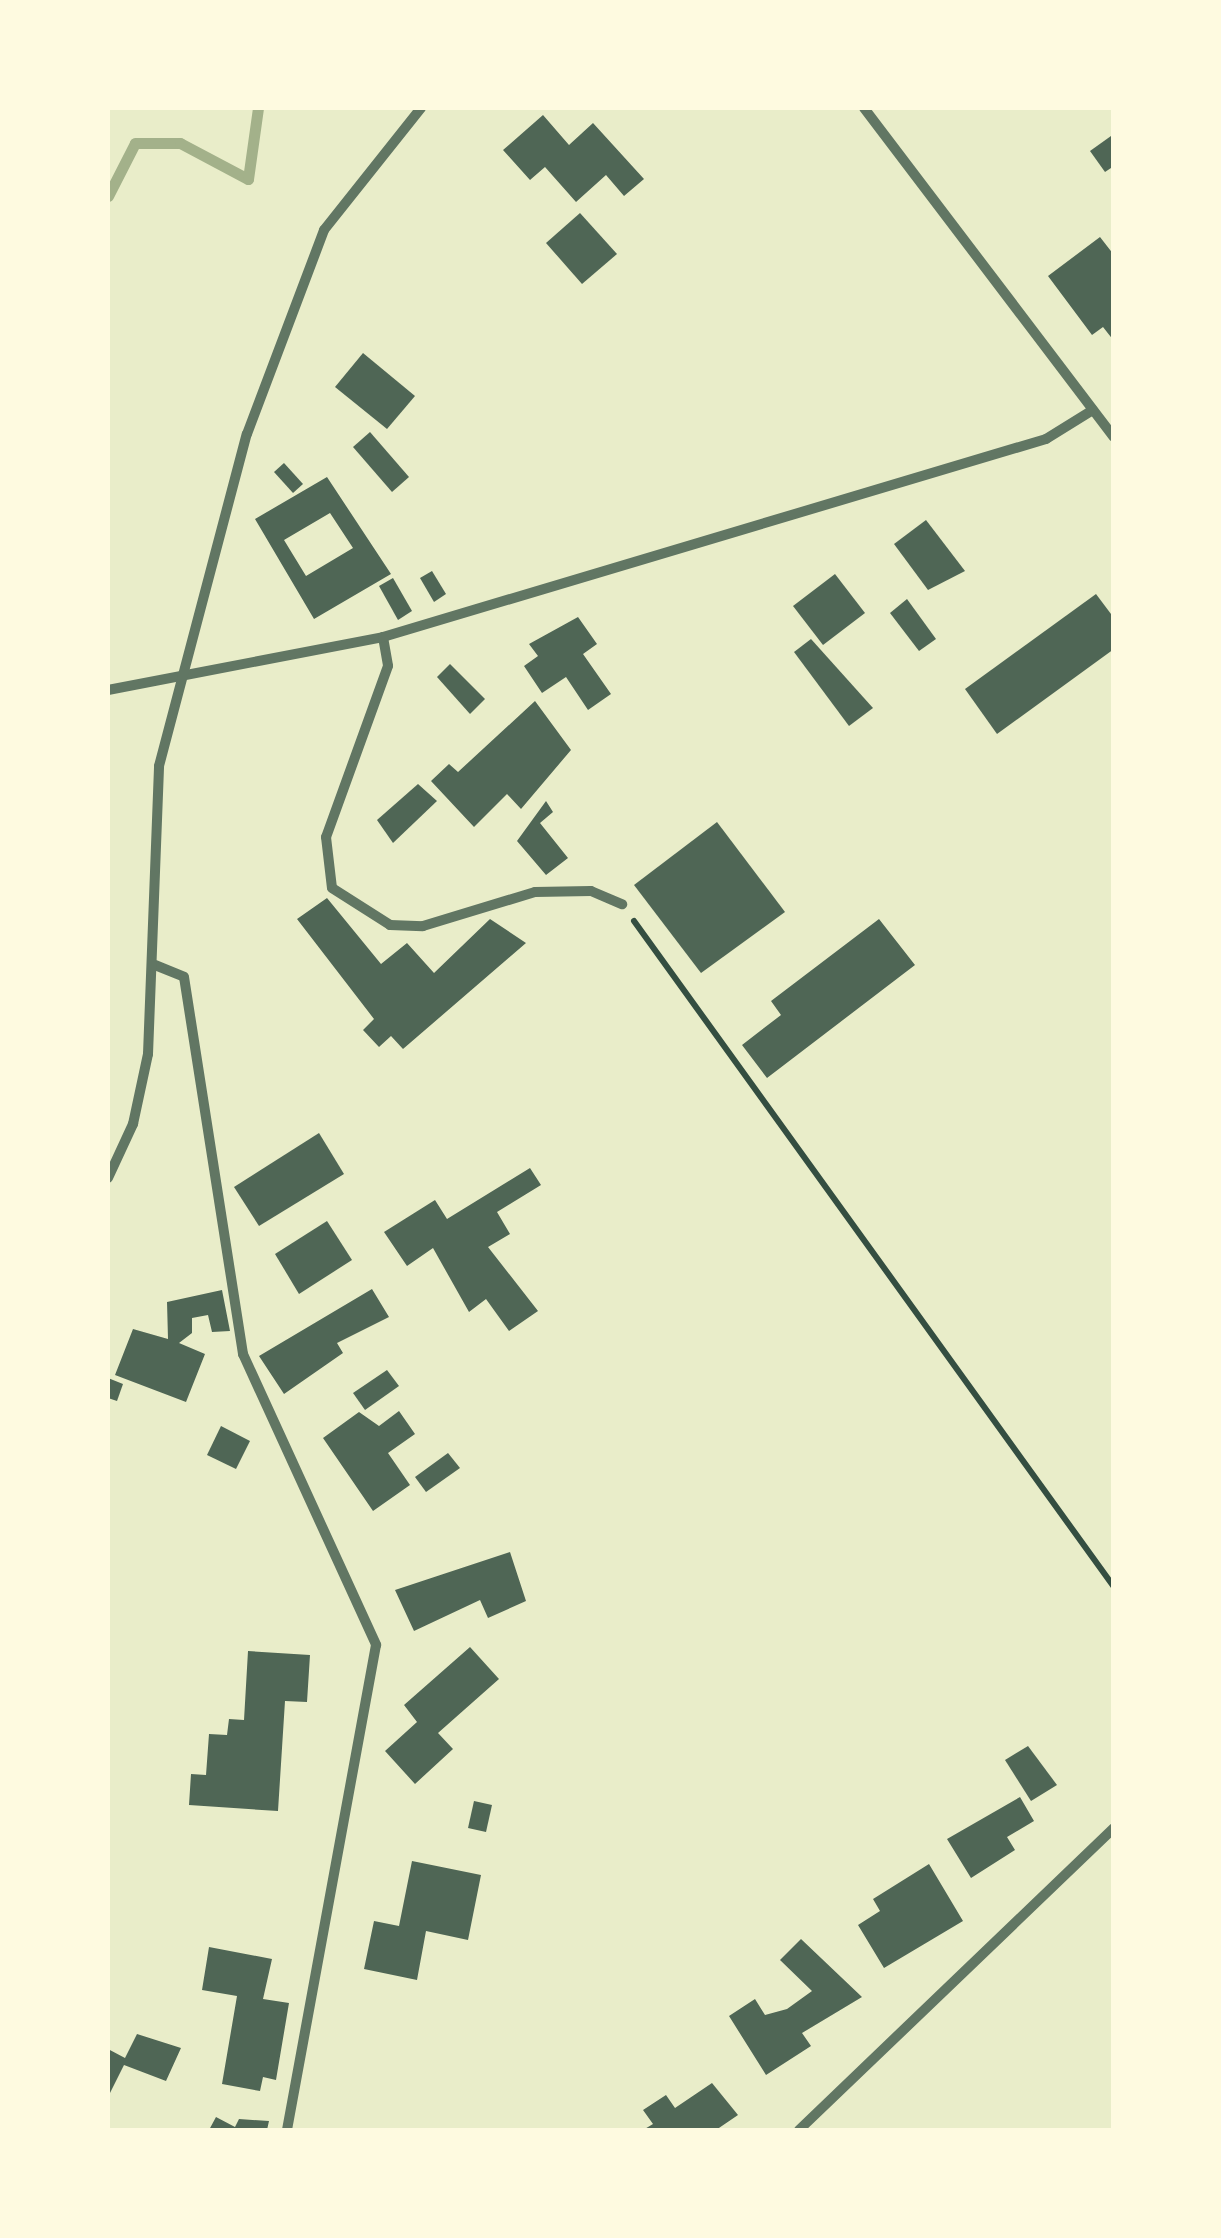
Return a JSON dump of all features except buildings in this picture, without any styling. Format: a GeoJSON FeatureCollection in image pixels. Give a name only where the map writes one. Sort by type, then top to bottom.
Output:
{"type":"FeatureCollection","features":[{"type":"Feature","properties":{"kind":"street"},"geometry":{"type":"LineString","coordinates":[[108,1178],[133,1124],[155,965],[157,785],[177,680],[270,356],[324,230],[421,108]]}},
{"type":"Feature","properties":{"kind":"street"},"geometry":{"type":"LineString","coordinates":[[864,108],[1114,438]]}},
{"type":"Feature","properties":{"kind":"street"},"geometry":{"type":"LineString","coordinates":[[108,690],[177,680],[383,637],[1046,439],[1093,410]]}},
{"type":"Feature","properties":{"kind":"street"},"geometry":{"type":"LineString","coordinates":[[383,637],[388,666],[326,837],[332,888],[390,924],[423,926],[535,892],[591,891],[622,904]]}},
{"type":"Feature","properties":{"kind":"street"},"geometry":{"type":"LineString","coordinates":[[155,965],[184,977],[244,1354],[376,1645],[287,2130]]}},
{"type":"Feature","properties":{"kind":"street"},"geometry":{"type":"LineString","coordinates":[[799,2130],[1114,1828]]}},
{"type":"Feature","properties":{"kind":"path"},"geometry":{"type":"LineString","coordinates":[[622,904],[1114,1587]]}},
{"type":"Feature","properties":{"kind":"waterway"},"geometry":{"type":"LineString","coordinates":[[108,196],[135,143],[180,143],[248,179],[258,108]]}}]}
